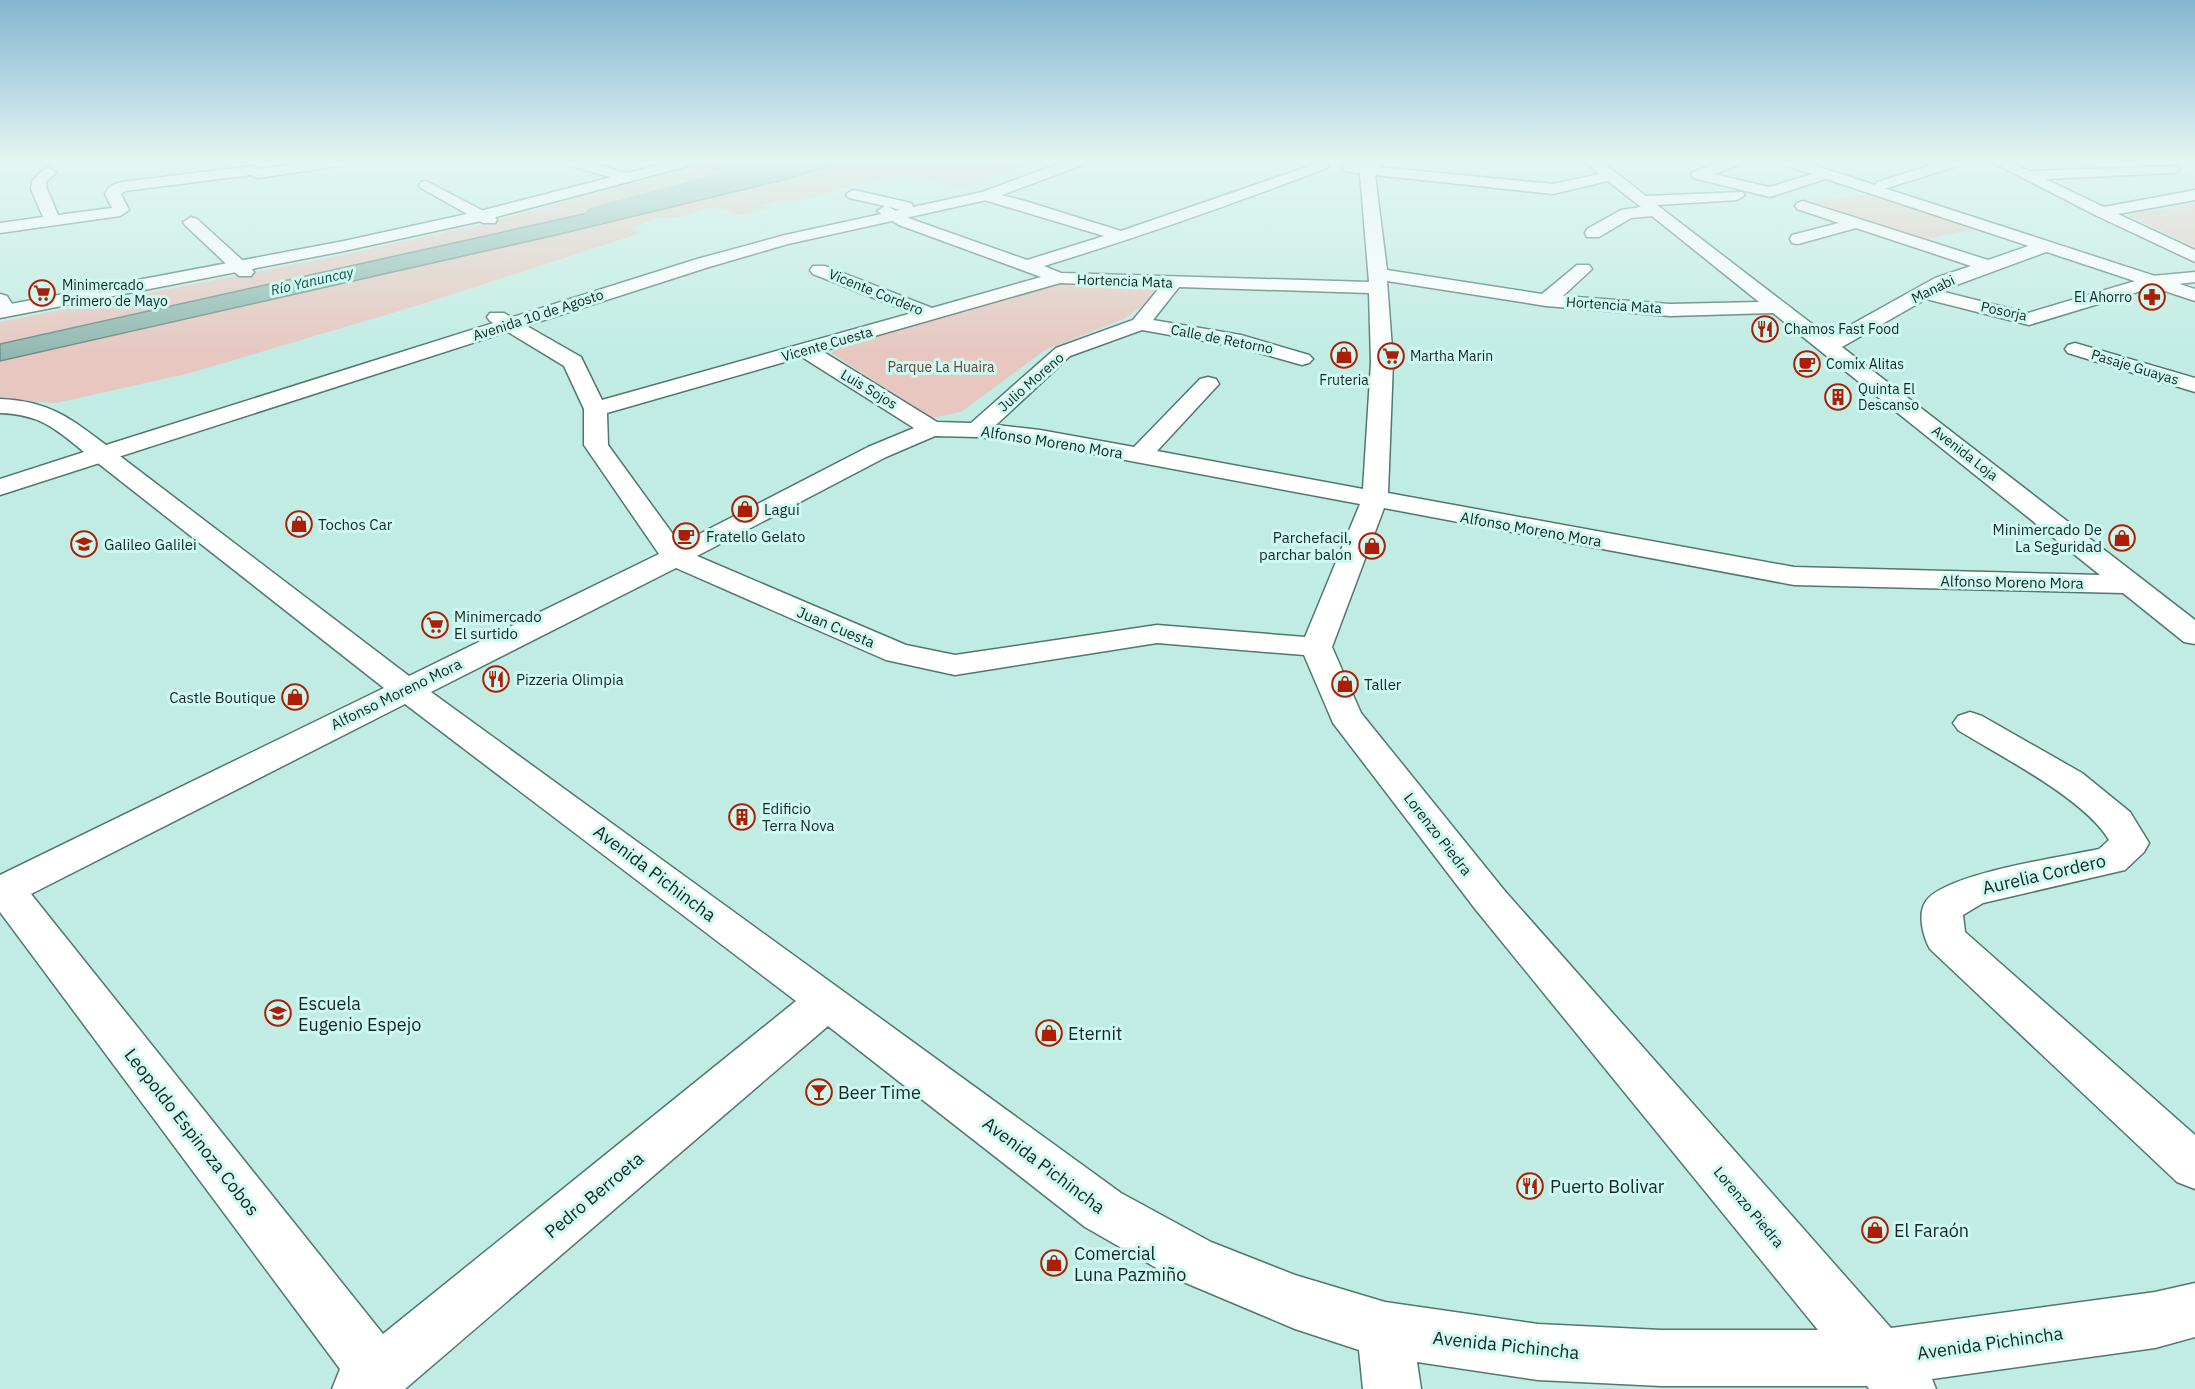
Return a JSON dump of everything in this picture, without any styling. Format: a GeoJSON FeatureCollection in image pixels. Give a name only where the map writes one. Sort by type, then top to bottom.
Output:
{"type":"FeatureCollection","features":[{"type":"Feature","properties":{"kind":"street"},"geometry":{"type":"LineString","coordinates":[[0,228],[19,226]]}},
{"type":"Feature","properties":{"kind":"street"},"geometry":{"type":"LineString","coordinates":[[195,226],[242,269]]}},
{"type":"Feature","properties":{"kind":"street"},"geometry":{"type":"LineString","coordinates":[[2,308],[242,269],[448,226]]}},
{"type":"Feature","properties":{"kind":"street","name":"Avenida 10 de Agosto"},"geometry":{"type":"LineString","coordinates":[[0,471],[95,449],[503,321],[717,248],[805,226]]}},
{"type":"Feature","properties":{"kind":"street","name":"Hortencia Mata"},"geometry":{"type":"LineString","coordinates":[[930,226],[1059,278],[1174,282],[1378,281],[1546,300],[1670,310],[1779,308]]}},
{"type":"Feature","properties":{"kind":"street"},"geometry":{"type":"LineString","coordinates":[[1087,226],[1123,237]]}},
{"type":"Feature","properties":{"kind":"street"},"geometry":{"type":"LineString","coordinates":[[1026,266],[1155,226]]}},
{"type":"Feature","properties":{"kind":"street"},"geometry":{"type":"LineString","coordinates":[[1316,647],[1375,499],[1383,362],[1375,226]]}},
{"type":"Feature","properties":{"kind":"street"},"geometry":{"type":"LineString","coordinates":[[1593,233],[1605,226]]}},
{"type":"Feature","properties":{"kind":"street","name":"Avenida Loja"},"geometry":{"type":"LineString","coordinates":[[1673,226],[2195,635]]}},
{"type":"Feature","properties":{"kind":"street"},"geometry":{"type":"LineString","coordinates":[[1798,239],[1847,226]]}},
{"type":"Feature","properties":{"kind":"street"},"geometry":{"type":"LineString","coordinates":[[1866,226],[1988,266]]}},
{"type":"Feature","properties":{"kind":"street"},"geometry":{"type":"LineString","coordinates":[[1980,226],[2195,295]]}},
{"type":"Feature","properties":{"kind":"street"},"geometry":{"type":"LineString","coordinates":[[2018,226],[2192,278]]}},
{"type":"Feature","properties":{"kind":"street"},"geometry":{"type":"LineString","coordinates":[[2131,226],[2195,256]]}},
{"type":"Feature","properties":{"kind":"street","name":"Manabi"},"geometry":{"type":"LineString","coordinates":[[1829,346],[1942,282],[2043,247]]}},
{"type":"Feature","properties":{"kind":"street"},"geometry":{"type":"LineString","coordinates":[[1546,300],[1583,269]]}},
{"type":"Feature","properties":{"kind":"street","name":"Vicente Cordero"},"geometry":{"type":"LineString","coordinates":[[819,270],[933,315]]}},
{"type":"Feature","properties":{"kind":"street","name":"Vicente Cuesta"},"geometry":{"type":"LineString","coordinates":[[595,409],[1059,278]]}},
{"type":"Feature","properties":{"kind":"street","name":"Posorja"},"geometry":{"type":"LineString","coordinates":[[1923,292],[2029,319],[2152,282],[2192,278]]}},
{"type":"Feature","properties":{"kind":"street"},"geometry":{"type":"LineString","coordinates":[[1140,324],[1174,282]]}},
{"type":"Feature","properties":{"kind":"street"},"geometry":{"type":"LineString","coordinates":[[503,321],[573,362],[595,409],[596,445],[675,557]]}},
{"type":"Feature","properties":{"kind":"street","name":"Calle de Retorno"},"geometry":{"type":"LineString","coordinates":[[1140,324],[1241,341],[1302,359]]}},
{"type":"Feature","properties":{"kind":"street","name":"Julio Moreno"},"geometry":{"type":"LineString","coordinates":[[977,430],[1063,352],[1140,324]]}},
{"type":"Feature","properties":{"kind":"street","name":"Pasaje Guayas"},"geometry":{"type":"LineString","coordinates":[[2075,349],[2195,385]]}},
{"type":"Feature","properties":{"kind":"street","name":"Luis Sojos"},"geometry":{"type":"LineString","coordinates":[[805,350],[932,429]]}},
{"type":"Feature","properties":{"kind":"street"},"geometry":{"type":"LineString","coordinates":[[1139,456],[1208,384]]}},
{"type":"Feature","properties":{"kind":"street","name":"Avenida Pichincha"},"geometry":{"type":"LineString","coordinates":[[0,406],[36,409],[66,423],[95,449],[406,689],[827,1001],[1103,1210],[1193,1260],[1295,1302],[1385,1368],[1538,1352],[1894,1373],[2195,1310]]}},
{"type":"Feature","properties":{"kind":"street","name":"Alfonso Moreno Mora"},"geometry":{"type":"LineString","coordinates":[[3,891],[675,557],[848,466],[932,429],[977,430],[1040,437],[1375,499],[1423,510],[1794,576],[2131,584]]}},
{"type":"Feature","properties":{"kind":"street","name":"Avenida 10 de Agosto"},"geometry":{"type":"LineString","coordinates":[[0,487],[95,449]]}},
{"type":"Feature","properties":{"kind":"street","name":"Juan Cuesta"},"geometry":{"type":"LineString","coordinates":[[675,557],[897,653],[955,665],[1157,634],[1316,647]]}},
{"type":"Feature","properties":{"kind":"street","name":"Lorenzo Piedra"},"geometry":{"type":"LineString","coordinates":[[1316,647],[1345,716],[1490,900],[1822,1293],[1894,1373]]}},
{"type":"Feature","properties":{"kind":"street","name":"Aurelia Cordero"},"geometry":{"type":"LineString","coordinates":[[1970,723],[2069,781],[2117,821],[2130,843],[2111,860],[1971,891],[1942,909],[1945,938],[2195,1166]]}},
{"type":"Feature","properties":{"kind":"street","name":"Leopoldo Espinoza Cobos"},"geometry":{"type":"LineString","coordinates":[[3,891],[370,1381]]}},
{"type":"Feature","properties":{"kind":"street","name":"Pedro Berroeta"},"geometry":{"type":"LineString","coordinates":[[370,1381],[827,1001]]}},
{"type":"Feature","properties":{"kind":"green space"},"geometry":{"type":"Polygon","coordinates":[[[475,226],[531,226],[0,344],[0,322],[352,253],[475,226]]]}},
{"type":"Feature","properties":{"kind":"green space"},"geometry":{"type":"Polygon","coordinates":[[[594,226],[637,226],[631,228],[641,233],[419,305],[190,373],[56,403],[0,400],[0,361],[594,226]]]}},
{"type":"Feature","properties":{"kind":"green space"},"geometry":{"type":"Polygon","coordinates":[[[1886,226],[1967,226],[1977,229],[1926,239],[1886,226]]]}},
{"type":"Feature","properties":{"kind":"green space"},"geometry":{"type":"Polygon","coordinates":[[[2150,226],[2195,226],[2195,247],[2150,226]]]}},
{"type":"Feature","properties":{"kind":"green space","name":"Parque La Huaira"},"geometry":{"type":"Polygon","coordinates":[[[1061,284],[1153,286],[1156,290],[1142,306],[1124,319],[1045,350],[961,412],[932,418],[831,353],[843,344],[1061,284]]]}},
{"type":"Feature","properties":{"kind":"water","name":"Río Yanuncay"},"geometry":{"type":"Polygon","coordinates":[[[531,226],[594,226],[0,361],[0,344],[531,226]]]}},
{"type":"Feature","properties":{"kind":"place","name":"Minimercado Primero de Mayo"},"geometry":{"type":"Point","coordinates":[42,293]}},
{"type":"Feature","properties":{"kind":"place","name":"El Ahorro"},"geometry":{"type":"Point","coordinates":[2152,297]}},
{"type":"Feature","properties":{"kind":"place","name":"Chamos Fast Food"},"geometry":{"type":"Point","coordinates":[1765,329]}},
{"type":"Feature","properties":{"kind":"place","name":"Fruteria"},"geometry":{"type":"Point","coordinates":[1344,355]}},
{"type":"Feature","properties":{"kind":"place","name":"Martha Marin"},"geometry":{"type":"Point","coordinates":[1391,356]}},
{"type":"Feature","properties":{"kind":"place","name":"Comix Alitas"},"geometry":{"type":"Point","coordinates":[1807,364]}},
{"type":"Feature","properties":{"kind":"place","name":"Quinta El Descanso"},"geometry":{"type":"Point","coordinates":[1838,397]}},
{"type":"Feature","properties":{"kind":"place","name":"Lagui"},"geometry":{"type":"Point","coordinates":[745,509]}},
{"type":"Feature","properties":{"kind":"place","name":"Tochos Car"},"geometry":{"type":"Point","coordinates":[299,524]}},
{"type":"Feature","properties":{"kind":"place","name":"Fratello Gelato"},"geometry":{"type":"Point","coordinates":[686,536]}},
{"type":"Feature","properties":{"kind":"place","name":"Minimercado De La Seguridad"},"geometry":{"type":"Point","coordinates":[2122,538]}},
{"type":"Feature","properties":{"kind":"place","name":"Galileo Galilei"},"geometry":{"type":"Point","coordinates":[84,544]}},
{"type":"Feature","properties":{"kind":"place","name":"Parchefacil, parchar balon"},"geometry":{"type":"Point","coordinates":[1372,546]}},
{"type":"Feature","properties":{"kind":"place","name":"Minimercado El surtido"},"geometry":{"type":"Point","coordinates":[435,625]}},
{"type":"Feature","properties":{"kind":"place","name":"Pizzeria Olimpia"},"geometry":{"type":"Point","coordinates":[496,679]}},
{"type":"Feature","properties":{"kind":"place","name":"Taller"},"geometry":{"type":"Point","coordinates":[1345,684]}},
{"type":"Feature","properties":{"kind":"place","name":"Castle Boutique"},"geometry":{"type":"Point","coordinates":[295,697]}},
{"type":"Feature","properties":{"kind":"place","name":"Edificio Terra Nova"},"geometry":{"type":"Point","coordinates":[742,817]}},
{"type":"Feature","properties":{"kind":"place","name":"Escuela Eugenio Espejo"},"geometry":{"type":"Point","coordinates":[278,1013]}},
{"type":"Feature","properties":{"kind":"place","name":"Eternit"},"geometry":{"type":"Point","coordinates":[1049,1033]}},
{"type":"Feature","properties":{"kind":"place","name":"Beer Time"},"geometry":{"type":"Point","coordinates":[819,1092]}},
{"type":"Feature","properties":{"kind":"place","name":"Puerto Bolivar"},"geometry":{"type":"Point","coordinates":[1530,1186]}},
{"type":"Feature","properties":{"kind":"place","name":"El Faraón"},"geometry":{"type":"Point","coordinates":[1875,1230]}},
{"type":"Feature","properties":{"kind":"place","name":"Comercial Luna Pazmiño"},"geometry":{"type":"Point","coordinates":[1054,1263]}}]}
